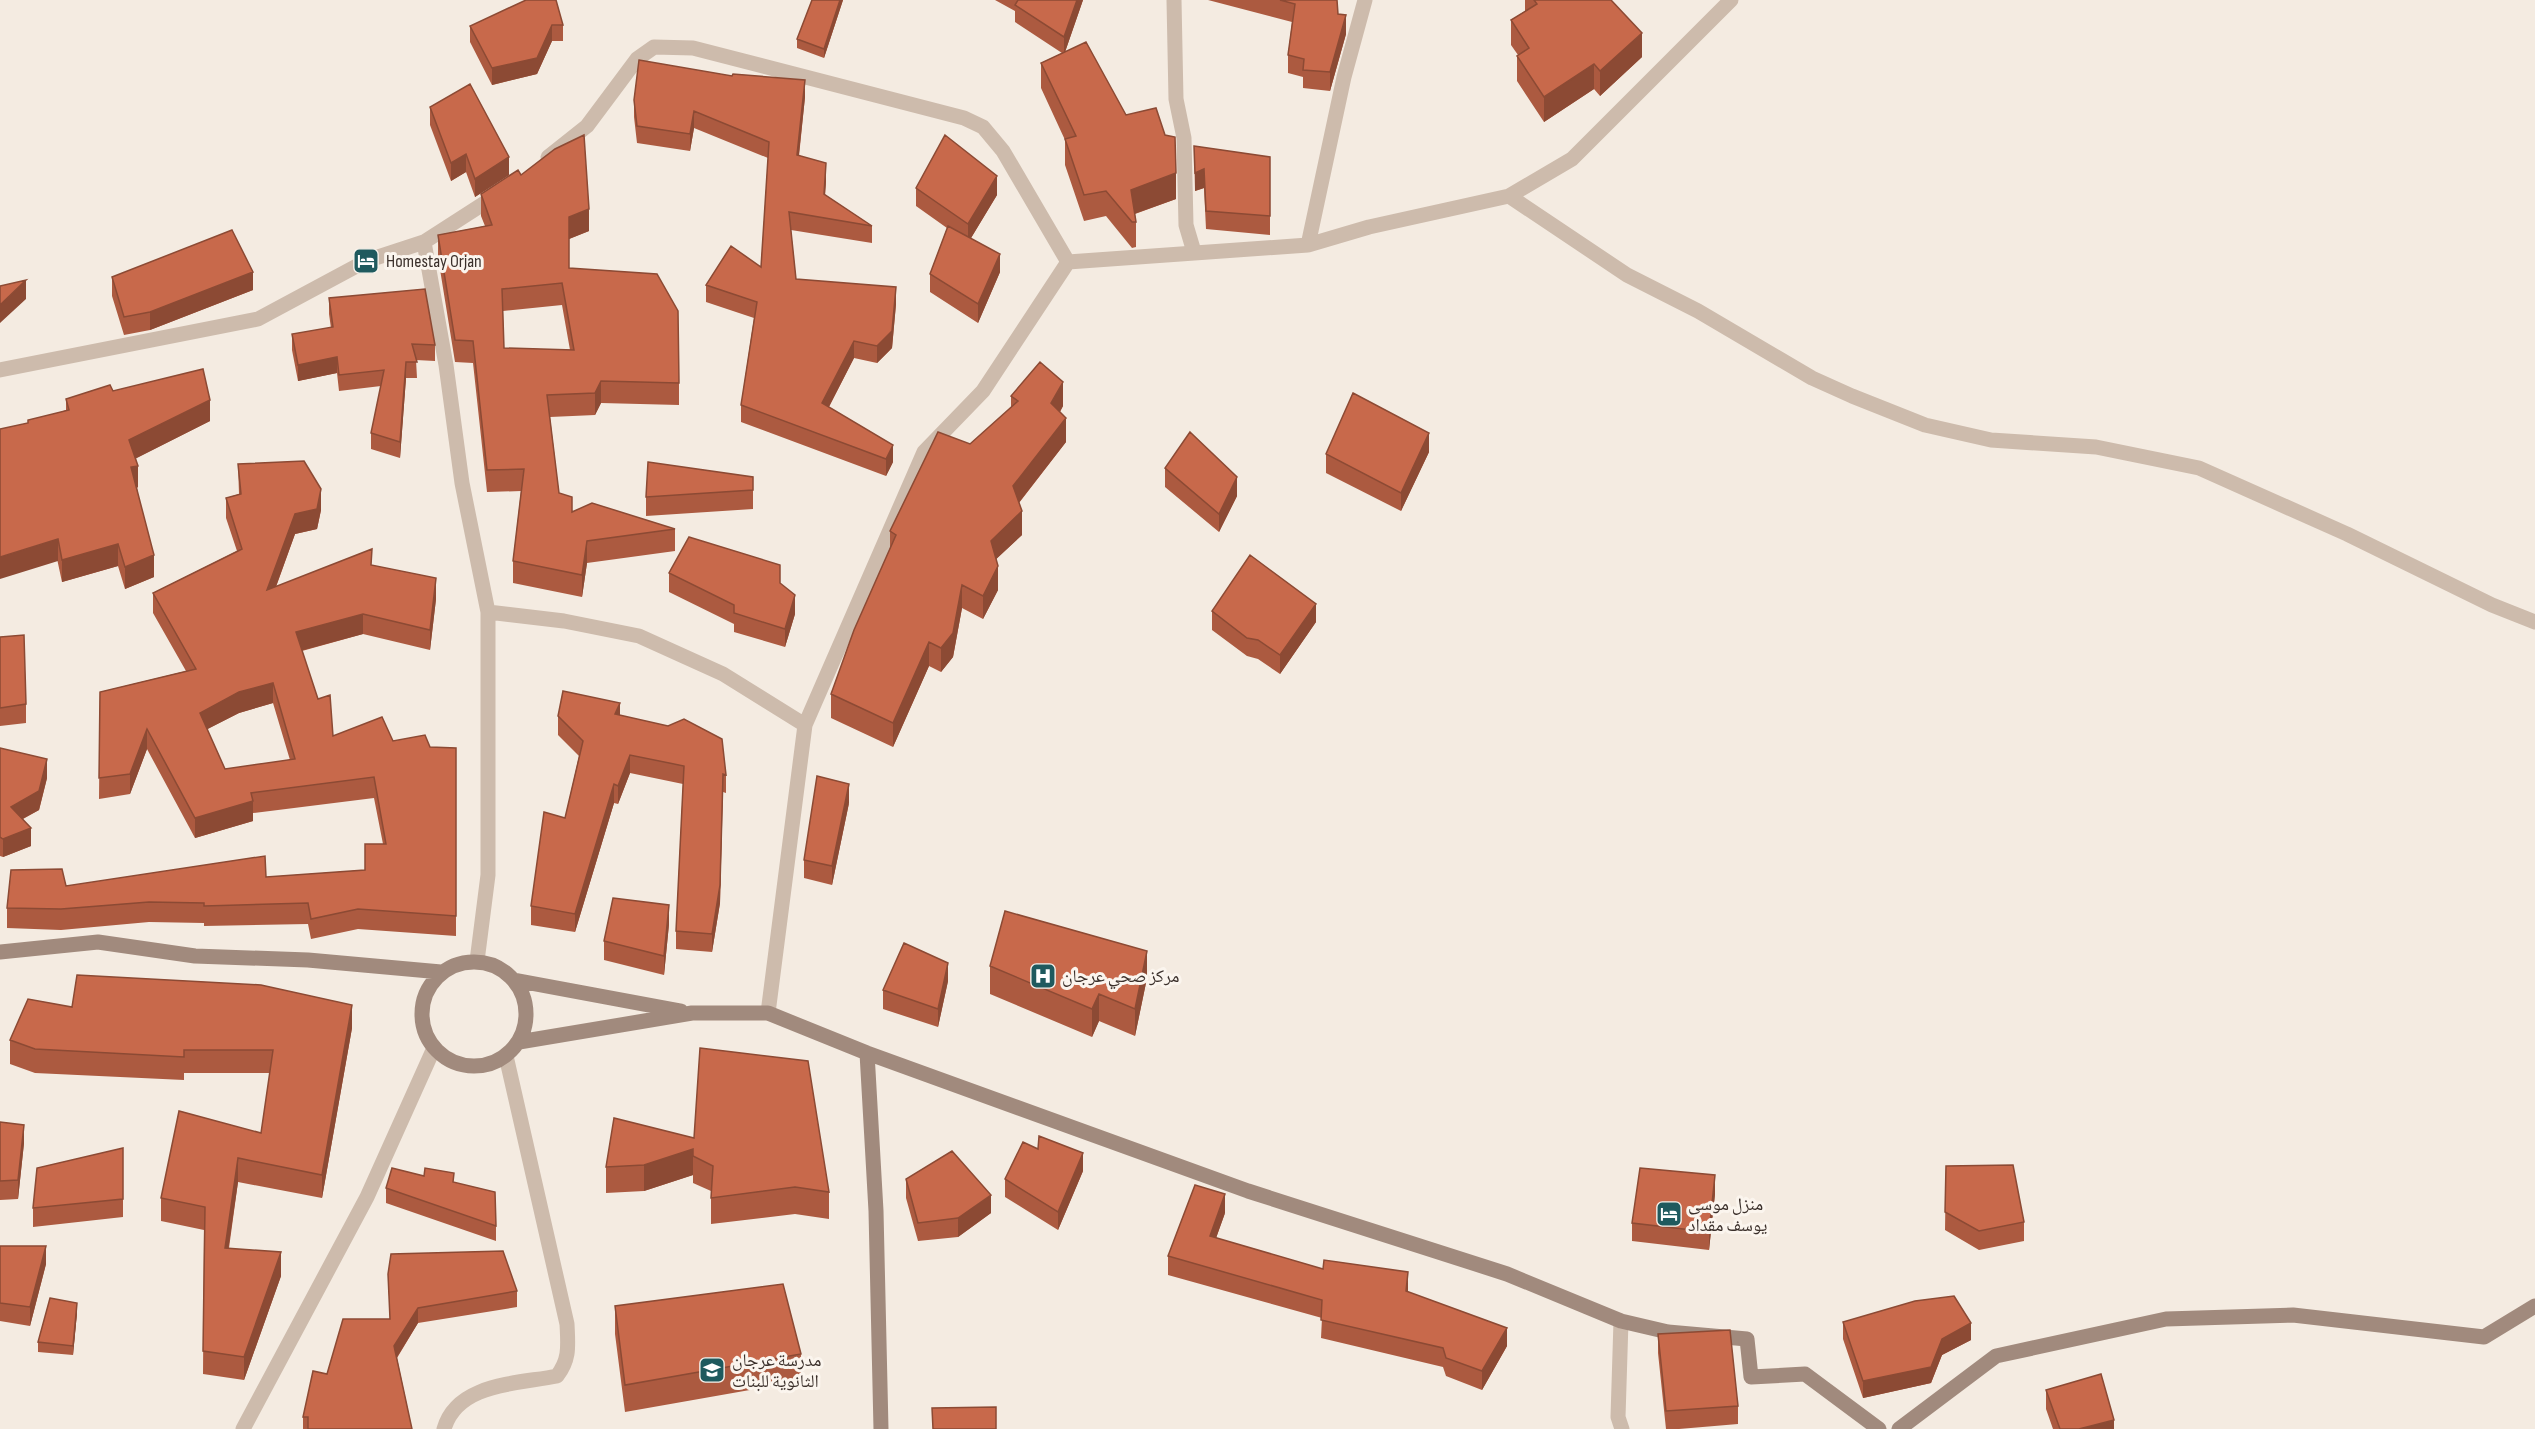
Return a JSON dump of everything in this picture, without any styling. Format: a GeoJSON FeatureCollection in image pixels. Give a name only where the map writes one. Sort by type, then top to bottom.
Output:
{"type":"FeatureCollection","features":[{"type":"Feature","properties":{"kind":"street"},"geometry":{"type":"LineString","coordinates":[[1174,0],[1176,99],[1184,138],[1186,225],[1194,252]]}},
{"type":"Feature","properties":{"kind":"street"},"geometry":{"type":"LineString","coordinates":[[1308,245],[1344,77],[1365,0]]}},
{"type":"Feature","properties":{"kind":"street"},"geometry":{"type":"LineString","coordinates":[[1068,262],[1308,245],[1369,227],[1509,196],[1572,159],[1731,0]]}},
{"type":"Feature","properties":{"kind":"street"},"geometry":{"type":"LineString","coordinates":[[533,169],[587,126],[637,59],[654,47],[693,48],[964,118],[983,127],[1003,151],[1068,262]]}},
{"type":"Feature","properties":{"kind":"street"},"geometry":{"type":"LineString","coordinates":[[0,370],[258,319],[366,261],[424,243],[506,189]]}},
{"type":"Feature","properties":{"kind":"street"},"geometry":{"type":"LineString","coordinates":[[1509,196],[1627,275],[1698,311],[1812,378],[1883,409],[1925,425],[1991,441],[2096,447],[2199,468],[2346,534],[2492,605],[2535,622]]}},
{"type":"Feature","properties":{"kind":"street"},"geometry":{"type":"LineString","coordinates":[[424,243],[446,365],[462,483],[488,612],[488,875],[477,961]]}},
{"type":"Feature","properties":{"kind":"street"},"geometry":{"type":"LineString","coordinates":[[768,1013],[805,725],[924,452],[983,391],[1068,262]]}},
{"type":"Feature","properties":{"kind":"street"},"geometry":{"type":"LineString","coordinates":[[488,612],[564,621],[639,636],[723,674],[805,725]]}},
{"type":"Feature","properties":{"kind":"street"},"geometry":{"type":"LineString","coordinates":[[0,951],[98,942],[195,956],[308,960],[441,972]]}},
{"type":"Feature","properties":{"kind":"street"},"geometry":{"type":"LineString","coordinates":[[477,961],[498,967],[514,980],[525,999],[526,1022],[519,1042],[506,1056],[488,1065],[468,1066],[449,1060],[434,1048],[425,1034],[421,1017],[423,1000],[429,985],[441,972],[458,963],[477,961]]}},
{"type":"Feature","properties":{"kind":"street"},"geometry":{"type":"LineString","coordinates":[[514,980],[692,1013]]}},
{"type":"Feature","properties":{"kind":"street"},"geometry":{"type":"LineString","coordinates":[[519,1042],[692,1013],[768,1013],[867,1053],[1248,1191],[1507,1274],[1621,1321],[1668,1332],[1747,1339],[1751,1377],[1805,1374],[1879,1429]]}},
{"type":"Feature","properties":{"kind":"street"},"geometry":{"type":"LineString","coordinates":[[243,1429],[367,1197],[434,1048]]}},
{"type":"Feature","properties":{"kind":"street"},"geometry":{"type":"LineString","coordinates":[[867,1053],[876,1211],[880,1429]]}},
{"type":"Feature","properties":{"kind":"street"},"geometry":{"type":"LineString","coordinates":[[444,1429],[447,1419],[471,1394],[556,1376],[566,1364],[569,1351],[567,1324],[506,1056]]}},
{"type":"Feature","properties":{"kind":"street"},"geometry":{"type":"LineString","coordinates":[[1899,1429],[1996,1356],[2166,1319],[2293,1315],[2484,1337],[2535,1306]]}},
{"type":"Feature","properties":{"kind":"street"},"geometry":{"type":"LineString","coordinates":[[1621,1321],[1618,1417],[1622,1429]]}},
{"type":"Feature","properties":{"kind":"building"},"geometry":{"type":"Polygon","coordinates":[[[526,0],[556,0],[563,25],[552,25],[537,58],[492,68],[470,26],[526,0]]]}},
{"type":"Feature","properties":{"kind":"building"},"geometry":{"type":"Polygon","coordinates":[[[812,0],[840,0],[824,49],[797,39],[812,0]]]}},
{"type":"Feature","properties":{"kind":"building"},"geometry":{"type":"Polygon","coordinates":[[[1018,0],[1077,0],[1064,37],[1015,5],[1018,0]]]}},
{"type":"Feature","properties":{"kind":"building"},"geometry":{"type":"Polygon","coordinates":[[[1280,0],[1337,0],[1338,14],[1346,15],[1330,72],[1303,70],[1304,59],[1288,55],[1295,4],[1280,0]]]}},
{"type":"Feature","properties":{"kind":"building"},"geometry":{"type":"Polygon","coordinates":[[[1534,0],[1611,0],[1642,33],[1600,71],[1594,64],[1544,97],[1517,56],[1529,48],[1511,20],[1537,4],[1534,0]]]}},
{"type":"Feature","properties":{"kind":"building"},"geometry":{"type":"Polygon","coordinates":[[[1086,42],[1126,115],[1156,108],[1165,135],[1175,137],[1176,173],[1131,190],[1136,222],[1132,222],[1106,191],[1084,195],[1065,139],[1076,136],[1041,63],[1086,42]]]}},
{"type":"Feature","properties":{"kind":"building"},"geometry":{"type":"Polygon","coordinates":[[[639,60],[732,76],[733,74],[805,80],[797,155],[826,163],[824,194],[872,226],[789,212],[796,279],[896,287],[892,331],[877,346],[854,341],[822,403],[893,445],[886,459],[741,405],[757,302],[706,285],[731,246],[761,267],[769,142],[694,111],[690,134],[637,126],[634,100],[639,60]]]}},
{"type":"Feature","properties":{"kind":"building"},"geometry":{"type":"Polygon","coordinates":[[[470,84],[509,157],[475,179],[466,154],[451,163],[430,107],[470,84]]]}},
{"type":"Feature","properties":{"kind":"building"},"geometry":{"type":"Polygon","coordinates":[[[584,135],[589,209],[569,217],[569,268],[657,274],[678,311],[679,383],[601,381],[595,393],[547,395],[559,493],[572,497],[572,512],[592,503],[675,529],[587,541],[582,575],[513,561],[524,469],[487,470],[473,341],[455,340],[438,235],[492,225],[481,194],[518,170],[521,175],[555,149],[584,135]],[[562,283],[502,289],[504,348],[574,350],[562,283]]]}},
{"type":"Feature","properties":{"kind":"building"},"geometry":{"type":"Polygon","coordinates":[[[945,135],[997,176],[968,224],[916,188],[945,135]]]}},
{"type":"Feature","properties":{"kind":"building"},"geometry":{"type":"Polygon","coordinates":[[[1194,146],[1270,157],[1270,216],[1206,211],[1204,169],[1195,173],[1194,146]]]}},
{"type":"Feature","properties":{"kind":"building"},"geometry":{"type":"Polygon","coordinates":[[[948,226],[1000,254],[978,304],[930,274],[948,226]]]}},
{"type":"Feature","properties":{"kind":"building"},"geometry":{"type":"Polygon","coordinates":[[[232,230],[253,272],[150,312],[124,317],[112,277],[232,230]]]}},
{"type":"Feature","properties":{"kind":"building"},"geometry":{"type":"Polygon","coordinates":[[[26,280],[0,305],[0,286],[26,280]]]}},
{"type":"Feature","properties":{"kind":"building"},"geometry":{"type":"Polygon","coordinates":[[[425,289],[435,345],[412,344],[417,362],[406,362],[400,442],[371,433],[384,370],[339,375],[337,357],[298,365],[292,334],[333,327],[329,298],[425,289]]]}},
{"type":"Feature","properties":{"kind":"building"},"geometry":{"type":"Polygon","coordinates":[[[1040,362],[1063,382],[1051,403],[1066,418],[1013,486],[1022,511],[991,541],[998,566],[983,596],[962,585],[953,633],[941,648],[929,642],[893,723],[831,694],[854,630],[896,535],[890,531],[938,432],[970,444],[1018,401],[1011,396],[1040,362]]]}},
{"type":"Feature","properties":{"kind":"building"},"geometry":{"type":"Polygon","coordinates":[[[203,369],[210,400],[129,440],[138,466],[131,467],[154,555],[125,567],[118,544],[62,560],[58,539],[0,557],[0,429],[69,410],[66,399],[110,385],[113,391],[203,369]]]}},
{"type":"Feature","properties":{"kind":"building"},"geometry":{"type":"Polygon","coordinates":[[[1353,393],[1429,433],[1401,493],[1326,454],[1353,393]]]}},
{"type":"Feature","properties":{"kind":"building"},"geometry":{"type":"Polygon","coordinates":[[[1190,432],[1237,477],[1219,514],[1165,468],[1190,432]]]}},
{"type":"Feature","properties":{"kind":"building"},"geometry":{"type":"Polygon","coordinates":[[[304,461],[321,489],[317,509],[295,514],[267,590],[372,549],[371,565],[436,578],[430,630],[363,614],[296,632],[318,699],[330,695],[333,736],[382,717],[393,741],[425,735],[430,747],[456,748],[456,916],[358,909],[311,919],[308,903],[204,906],[204,903],[149,902],[61,909],[7,908],[11,870],[62,869],[66,886],[265,856],[266,877],[365,870],[365,844],[386,844],[374,777],[251,793],[253,801],[195,818],[147,729],[130,774],[99,778],[100,692],[196,669],[153,593],[242,549],[226,498],[241,494],[238,464],[304,461]],[[273,683],[239,692],[200,713],[225,769],[295,759],[273,683]]]}},
{"type":"Feature","properties":{"kind":"building"},"geometry":{"type":"Polygon","coordinates":[[[648,462],[753,477],[753,490],[646,497],[648,462]]]}},
{"type":"Feature","properties":{"kind":"building"},"geometry":{"type":"Polygon","coordinates":[[[689,537],[780,565],[780,583],[795,595],[785,629],[734,613],[734,605],[669,573],[689,537]]]}},
{"type":"Feature","properties":{"kind":"building"},"geometry":{"type":"Polygon","coordinates":[[[1250,555],[1316,604],[1280,655],[1258,640],[1247,638],[1212,611],[1250,555]]]}},
{"type":"Feature","properties":{"kind":"building"},"geometry":{"type":"Polygon","coordinates":[[[24,635],[26,704],[0,708],[0,637],[24,635]]]}},
{"type":"Feature","properties":{"kind":"building"},"geometry":{"type":"Polygon","coordinates":[[[563,691],[620,703],[615,714],[668,726],[684,719],[722,739],[726,775],[723,774],[720,885],[712,934],[676,931],[684,766],[630,755],[618,786],[614,784],[575,914],[531,906],[544,812],[565,818],[583,741],[558,716],[563,691]]]}},
{"type":"Feature","properties":{"kind":"building"},"geometry":{"type":"Polygon","coordinates":[[[0,748],[47,759],[39,791],[11,807],[31,828],[3,839],[0,837],[0,748]]]}},
{"type":"Feature","properties":{"kind":"building"},"geometry":{"type":"Polygon","coordinates":[[[817,776],[849,784],[832,866],[804,860],[817,776]]]}},
{"type":"Feature","properties":{"kind":"building"},"geometry":{"type":"Polygon","coordinates":[[[613,898],[669,905],[664,956],[604,941],[613,898]]]}},
{"type":"Feature","properties":{"kind":"building"},"geometry":{"type":"Polygon","coordinates":[[[1005,911],[1147,951],[1135,1009],[1099,994],[1092,1009],[990,966],[1005,911]]]}},
{"type":"Feature","properties":{"kind":"building"},"geometry":{"type":"Polygon","coordinates":[[[904,943],[948,963],[938,1009],[883,990],[904,943]]]}},
{"type":"Feature","properties":{"kind":"building"},"geometry":{"type":"Polygon","coordinates":[[[77,975],[261,985],[352,1005],[322,1175],[238,1158],[225,1248],[281,1252],[244,1357],[203,1351],[205,1207],[161,1198],[179,1111],[261,1133],[273,1050],[184,1050],[184,1057],[35,1049],[10,1040],[28,999],[72,1007],[77,975]]]}},
{"type":"Feature","properties":{"kind":"building"},"geometry":{"type":"Polygon","coordinates":[[[700,1048],[808,1061],[829,1192],[795,1187],[711,1198],[713,1166],[693,1156],[693,1149],[644,1165],[606,1167],[614,1118],[694,1138],[700,1048]]]}},
{"type":"Feature","properties":{"kind":"building"},"geometry":{"type":"Polygon","coordinates":[[[0,1122],[24,1125],[18,1180],[0,1181],[0,1122]]]}},
{"type":"Feature","properties":{"kind":"building"},"geometry":{"type":"Polygon","coordinates":[[[1039,1136],[1083,1153],[1058,1212],[1005,1179],[1023,1142],[1038,1149],[1039,1136]]]}},
{"type":"Feature","properties":{"kind":"building"},"geometry":{"type":"Polygon","coordinates":[[[123,1148],[123,1199],[33,1208],[37,1168],[123,1148]]]}},
{"type":"Feature","properties":{"kind":"building"},"geometry":{"type":"Polygon","coordinates":[[[952,1151],[991,1195],[958,1218],[918,1223],[906,1179],[952,1151]]]}},
{"type":"Feature","properties":{"kind":"building"},"geometry":{"type":"Polygon","coordinates":[[[2013,1165],[2024,1222],[1979,1231],[1945,1212],[1946,1166],[2013,1165]]]}},
{"type":"Feature","properties":{"kind":"building"},"geometry":{"type":"Polygon","coordinates":[[[392,1168],[424,1176],[425,1168],[454,1173],[453,1182],[495,1192],[496,1226],[386,1188],[392,1168]]]}},
{"type":"Feature","properties":{"kind":"building"},"geometry":{"type":"Polygon","coordinates":[[[1640,1168],[1715,1175],[1709,1232],[1632,1223],[1640,1168]]]}},
{"type":"Feature","properties":{"kind":"building"},"geometry":{"type":"Polygon","coordinates":[[[1195,1185],[1225,1194],[1210,1236],[1323,1269],[1324,1260],[1408,1272],[1406,1291],[1507,1328],[1482,1371],[1446,1358],[1443,1348],[1321,1320],[1322,1300],[1168,1256],[1195,1185]]]}},
{"type":"Feature","properties":{"kind":"building"},"geometry":{"type":"Polygon","coordinates":[[[0,1246],[46,1246],[30,1307],[0,1303],[0,1246]]]}},
{"type":"Feature","properties":{"kind":"building"},"geometry":{"type":"Polygon","coordinates":[[[503,1251],[517,1291],[418,1308],[394,1346],[412,1429],[308,1429],[308,1417],[303,1417],[313,1371],[327,1374],[343,1319],[390,1319],[388,1274],[391,1254],[503,1251]]]}},
{"type":"Feature","properties":{"kind":"building"},"geometry":{"type":"Polygon","coordinates":[[[783,1284],[801,1354],[625,1385],[615,1306],[783,1284]]]}},
{"type":"Feature","properties":{"kind":"building"},"geometry":{"type":"Polygon","coordinates":[[[1954,1296],[1971,1323],[1942,1339],[1931,1367],[1863,1381],[1843,1322],[1915,1301],[1954,1296]]]}},
{"type":"Feature","properties":{"kind":"building"},"geometry":{"type":"Polygon","coordinates":[[[50,1298],[77,1303],[73,1346],[38,1342],[50,1298]]]}},
{"type":"Feature","properties":{"kind":"building"},"geometry":{"type":"Polygon","coordinates":[[[1730,1330],[1738,1406],[1666,1411],[1658,1334],[1730,1330]]]}},
{"type":"Feature","properties":{"kind":"building"},"geometry":{"type":"Polygon","coordinates":[[[2101,1374],[2114,1420],[2079,1429],[2060,1429],[2046,1390],[2101,1374]]]}},
{"type":"Feature","properties":{"kind":"building"},"geometry":{"type":"Polygon","coordinates":[[[996,1407],[996,1429],[933,1429],[932,1408],[996,1407]]]}},
{"type":"Feature","properties":{"kind":"place","name":"Homestay Orjan"},"geometry":{"type":"Point","coordinates":[366,261]}},
{"type":"Feature","properties":{"kind":"place","name":"مركز صحي عرجان"},"geometry":{"type":"Point","coordinates":[1043,976]}},
{"type":"Feature","properties":{"kind":"place","name":"منزل موسى يوسف مقداد"},"geometry":{"type":"Point","coordinates":[1669,1214]}},
{"type":"Feature","properties":{"kind":"place","name":"مدرسة عرجان الثانوية للبنات"},"geometry":{"type":"Point","coordinates":[712,1370]}}]}
